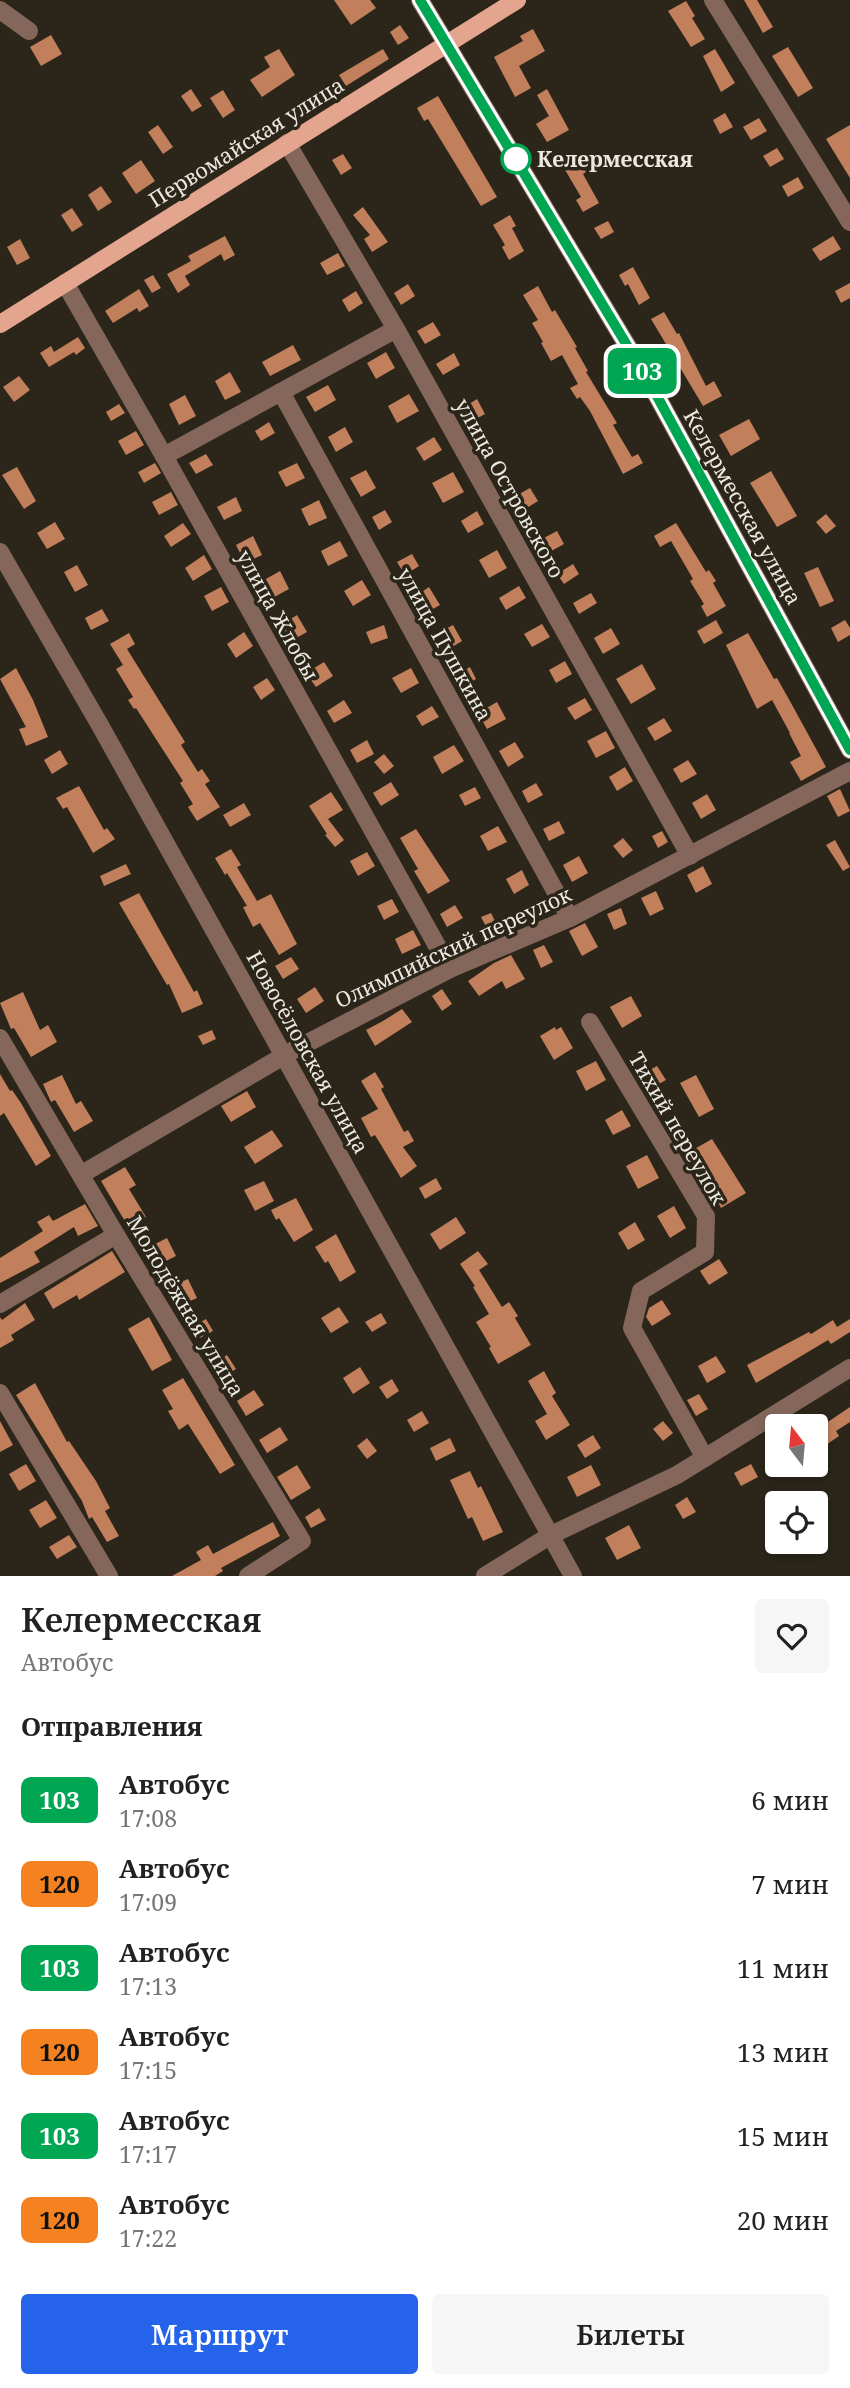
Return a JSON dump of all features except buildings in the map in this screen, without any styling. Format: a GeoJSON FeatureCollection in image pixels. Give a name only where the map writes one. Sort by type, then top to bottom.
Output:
{"type":"FeatureCollection","features":[{"type":"Feature","properties":{"kind":"main road","name":"Первомайская улица"},"geometry":{"type":"LineString","coordinates":[[0,324],[517,0]]}},
{"type":"Feature","properties":{"kind":"street","name":"Келермесская улица"},"geometry":{"type":"LineString","coordinates":[[420,0],[652,387],[848,742]]}},
{"type":"Feature","properties":{"kind":"street"},"geometry":{"type":"LineString","coordinates":[[713,0],[850,222]]}},
{"type":"Feature","properties":{"kind":"street"},"geometry":{"type":"LineString","coordinates":[[0,10],[29,31]]}},
{"type":"Feature","properties":{"kind":"street","name":"улица Островского"},"geometry":{"type":"LineString","coordinates":[[287,143],[396,329],[690,856]]}},
{"type":"Feature","properties":{"kind":"street","name":"улица Жлобы"},"geometry":{"type":"LineString","coordinates":[[65,284],[450,969]]}},
{"type":"Feature","properties":{"kind":"street"},"geometry":{"type":"LineString","coordinates":[[164,456],[396,329]]}},
{"type":"Feature","properties":{"kind":"street","name":"улица Пушкина"},"geometry":{"type":"LineString","coordinates":[[281,392],[570,918]]}},
{"type":"Feature","properties":{"kind":"street","name":"Новосёловская улица"},"geometry":{"type":"LineString","coordinates":[[0,552],[101,727],[573,1576]]}},
{"type":"Feature","properties":{"kind":"street","name":"Олимпийский переулок"},"geometry":{"type":"LineString","coordinates":[[82,1174],[284,1055],[450,969],[570,918],[850,771]]}},
{"type":"Feature","properties":{"kind":"street","name":"Тихий переулок"},"geometry":{"type":"LineString","coordinates":[[590,1022],[706,1216],[705,1252],[641,1291],[632,1328],[705,1458]]}},
{"type":"Feature","properties":{"kind":"street","name":"Молодёжная улица"},"geometry":{"type":"LineString","coordinates":[[0,1038],[116,1236],[302,1541],[248,1576]]}},
{"type":"Feature","properties":{"kind":"street"},"geometry":{"type":"LineString","coordinates":[[0,1304],[116,1236]]}},
{"type":"Feature","properties":{"kind":"street"},"geometry":{"type":"LineString","coordinates":[[485,1576],[551,1535],[677,1475],[850,1368]]}},
{"type":"Feature","properties":{"kind":"street"},"geometry":{"type":"LineString","coordinates":[[0,1393],[109,1576]]}},
{"type":"Feature","properties":{"kind":"bus line","name":"103"},"geometry":{"type":"LineString","coordinates":[[420,0],[652,387],[850,750]]}},
{"type":"Feature","properties":{"kind":"place","name":"Келермесская"},"geometry":{"type":"Point","coordinates":[516,159]}}]}
